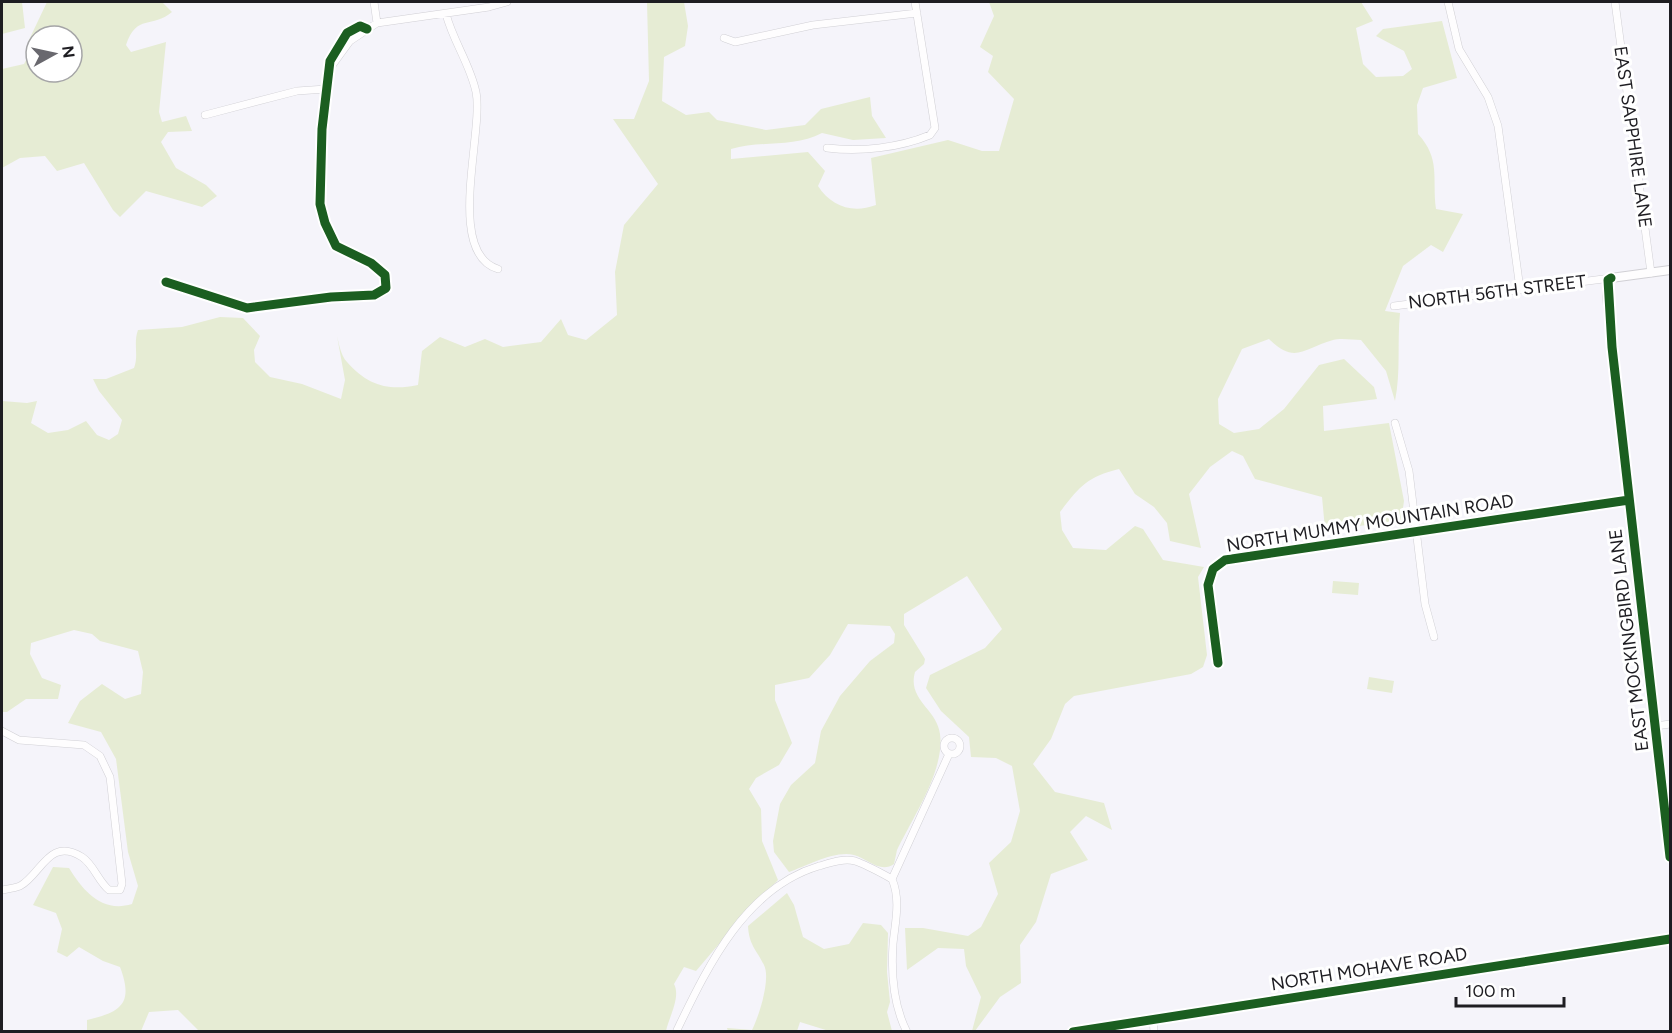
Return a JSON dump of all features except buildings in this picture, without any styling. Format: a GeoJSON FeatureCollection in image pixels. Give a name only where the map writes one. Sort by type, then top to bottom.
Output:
{"type":"FeatureCollection","features":[{"type":"Feature","properties":{"kind":"street"},"geometry":{"type":"LineString","coordinates":[[374,2],[377,23]]}},
{"type":"Feature","properties":{"kind":"street"},"geometry":{"type":"LineString","coordinates":[[166,282],[247,308],[331,297],[374,295],[386,288],[385,275],[371,263],[336,246],[325,223],[320,189],[326,89],[333,52],[347,33],[360,27],[367,28],[377,23],[446,14],[507,2]]}},
{"type":"Feature","properties":{"kind":"street"},"geometry":{"type":"LineString","coordinates":[[826,148],[871,148],[905,143],[930,135],[935,128],[915,2]]}},
{"type":"Feature","properties":{"kind":"street"},"geometry":{"type":"LineString","coordinates":[[1448,2],[1459,49],[1488,97],[1498,126],[1520,289]]}},
{"type":"Feature","properties":{"kind":"street","name":"EAST SAPPHIRE LANE"},"geometry":{"type":"LineString","coordinates":[[1615,2],[1651,273]]}},
{"type":"Feature","properties":{"kind":"street"},"geometry":{"type":"LineString","coordinates":[[724,38],[735,42],[813,25],[917,13]]}},
{"type":"Feature","properties":{"kind":"street"},"geometry":{"type":"LineString","coordinates":[[446,14],[471,75],[477,101],[471,186],[473,239],[476,254],[484,262],[498,269]]}},
{"type":"Feature","properties":{"kind":"street"},"geometry":{"type":"LineString","coordinates":[[204,115],[297,90],[326,89]]}},
{"type":"Feature","properties":{"kind":"street","name":"NORTH 56TH STREET"},"geometry":{"type":"LineString","coordinates":[[1394,306],[1671,270]]}},
{"type":"Feature","properties":{"kind":"street","name":"EAST MOCKINGBIRD LANE"},"geometry":{"type":"LineString","coordinates":[[1611,278],[1608,280],[1607,296],[1671,857]]}},
{"type":"Feature","properties":{"kind":"street"},"geometry":{"type":"LineString","coordinates":[[1395,423],[1406,454],[1418,531],[1425,604],[1434,637]]}},
{"type":"Feature","properties":{"kind":"street","name":"NORTH MUMMY MOUNTAIN ROAD"},"geometry":{"type":"LineString","coordinates":[[1218,663],[1208,585],[1213,569],[1225,560],[1629,500]]}},
{"type":"Feature","properties":{"kind":"street"},"geometry":{"type":"LineString","coordinates":[[1656,726],[1671,724]]}},
{"type":"Feature","properties":{"kind":"street"},"geometry":{"type":"LineString","coordinates":[[2,731],[19,740],[84,745],[100,756],[110,777],[122,884],[120,890],[109,890],[83,858],[75,854],[59,853],[49,855],[20,886],[2,890]]}},
{"type":"Feature","properties":{"kind":"street"},"geometry":{"type":"LineString","coordinates":[[907,1032],[898,1011],[895,995],[893,952],[897,902],[892,879],[949,754]]}},
{"type":"Feature","properties":{"kind":"street"},"geometry":{"type":"LineString","coordinates":[[677,1030],[694,993],[723,943],[747,914],[783,881],[807,870],[845,860],[854,861],[892,879]]}},
{"type":"Feature","properties":{"kind":"street","name":"NORTH MOHAVE ROAD"},"geometry":{"type":"LineString","coordinates":[[1073,1032],[1671,939]]}},
{"type":"Feature","properties":{"kind":"street"},"geometry":{"type":"LineString","coordinates":[[1153,1020],[1154,1032]]}},
{"type":"Feature","properties":{"kind":"green space"},"geometry":{"type":"Polygon","coordinates":[[[2,2],[22,2],[24,28],[2,34],[2,2]]]}},
{"type":"Feature","properties":{"kind":"green space"},"geometry":{"type":"Polygon","coordinates":[[[47,2],[162,2],[172,12],[158,20],[140,25],[130,35],[126,45],[131,52],[166,42],[159,112],[162,122],[186,116],[192,131],[168,132],[161,142],[176,168],[206,185],[217,196],[202,207],[146,191],[120,217],[113,210],[84,163],[57,171],[45,156],[20,158],[2,168],[2,69],[24,64],[24,84],[84,84],[84,24],[37,24],[47,2]]]}},
{"type":"Feature","properties":{"kind":"green space"},"geometry":{"type":"Polygon","coordinates":[[[647,2],[684,2],[688,26],[685,46],[664,57],[662,101],[686,115],[709,112],[717,120],[766,130],[805,125],[821,109],[870,97],[872,116],[886,138],[853,140],[822,133],[800,141],[731,149],[731,159],[808,152],[825,171],[818,186],[823,193],[836,203],[859,209],[876,205],[871,158],[948,140],[982,151],[999,151],[1014,99],[988,72],[993,56],[980,47],[994,16],[989,2],[1361,2],[1373,21],[1356,28],[1363,64],[1376,77],[1403,76],[1412,69],[1404,51],[1376,36],[1383,29],[1442,21],[1457,78],[1423,88],[1417,105],[1418,134],[1433,161],[1436,209],[1463,214],[1443,252],[1431,245],[1403,266],[1385,311],[1400,313],[1395,401],[1386,371],[1361,340],[1343,339],[1293,353],[1278,347],[1269,339],[1242,349],[1218,399],[1219,424],[1234,433],[1259,429],[1284,409],[1319,365],[1344,359],[1374,387],[1377,399],[1323,406],[1324,431],[1389,423],[1404,501],[1401,522],[1325,529],[1322,497],[1255,479],[1243,456],[1232,451],[1210,467],[1189,494],[1201,548],[1170,541],[1167,523],[1154,507],[1135,494],[1119,469],[1099,475],[1073,495],[1060,512],[1062,530],[1073,548],[1106,550],[1135,526],[1143,529],[1163,560],[1204,567],[1198,577],[1207,655],[1203,667],[1191,674],[1074,696],[1065,704],[1051,739],[1033,764],[1055,792],[1104,803],[1112,830],[1086,816],[1070,832],[1088,860],[1051,874],[1036,922],[1020,945],[1021,983],[1000,997],[975,1031],[972,1031],[981,997],[966,966],[964,949],[938,948],[907,970],[905,928],[923,928],[968,936],[981,927],[998,894],[989,863],[1011,842],[1020,811],[1012,766],[996,758],[971,757],[969,737],[941,711],[926,688],[930,675],[985,648],[1002,629],[967,576],[904,614],[904,625],[925,659],[924,664],[915,672],[915,690],[938,725],[940,748],[933,778],[897,850],[894,864],[889,867],[879,866],[846,854],[821,859],[789,872],[774,852],[773,841],[780,804],[791,785],[815,763],[821,731],[840,696],[870,661],[894,643],[895,634],[890,626],[848,624],[830,655],[809,678],[775,685],[775,700],[792,743],[779,765],[756,778],[749,789],[761,809],[762,841],[778,880],[696,971],[684,967],[674,984],[675,1001],[666,1031],[200,1032],[178,1010],[149,1012],[141,1031],[87,1031],[87,1020],[108,1014],[122,1004],[126,990],[120,967],[103,961],[79,947],[67,957],[57,952],[62,929],[56,913],[33,905],[53,867],[69,868],[81,885],[103,903],[112,906],[132,904],[138,886],[128,852],[116,759],[101,732],[68,723],[80,701],[102,684],[125,699],[141,694],[143,672],[138,651],[100,641],[92,634],[74,630],[31,643],[30,654],[42,678],[61,685],[58,699],[26,699],[7,712],[2,712],[2,401],[27,403],[37,401],[31,423],[48,433],[68,430],[86,421],[97,435],[109,440],[118,434],[122,420],[99,391],[93,379],[106,379],[134,368],[138,330],[182,327],[220,317],[243,318],[260,336],[254,350],[255,362],[270,377],[302,384],[341,399],[345,380],[337,336],[343,357],[355,370],[363,377],[388,387],[418,385],[422,351],[440,337],[465,347],[485,339],[503,347],[541,342],[561,319],[568,335],[586,340],[617,315],[615,272],[624,225],[658,184],[613,119],[634,119],[649,81],[647,2]]]}},
{"type":"Feature","properties":{"kind":"green space"},"geometry":{"type":"Polygon","coordinates":[[[1333,581],[1359,583],[1358,595],[1332,593],[1333,581]]]}},
{"type":"Feature","properties":{"kind":"green space"},"geometry":{"type":"Polygon","coordinates":[[[1369,677],[1394,681],[1392,693],[1367,689],[1369,677]]]}},
{"type":"Feature","properties":{"kind":"green space"},"geometry":{"type":"Polygon","coordinates":[[[787,893],[794,905],[803,937],[824,949],[849,944],[863,923],[881,925],[888,933],[887,972],[890,1002],[887,1012],[892,1031],[829,1031],[800,1022],[797,1031],[728,1031],[727,1028],[752,1030],[765,988],[766,971],[751,942],[748,926],[787,893]]]}},
{"type":"Feature","properties":{"kind":"cycle path"},"geometry":{"type":"LineString","coordinates":[[166,282],[247,308],[331,297],[374,295],[386,288],[385,275],[371,263],[336,246],[325,223],[320,204],[322,129],[330,61],[347,33],[360,26],[367,29]]}},
{"type":"Feature","properties":{"kind":"cycle path"},"geometry":{"type":"LineString","coordinates":[[1611,278],[1608,280],[1612,347],[1670,857]]}},
{"type":"Feature","properties":{"kind":"cycle path"},"geometry":{"type":"LineString","coordinates":[[1218,663],[1208,585],[1213,569],[1225,560],[1629,500]]}},
{"type":"Feature","properties":{"kind":"cycle path"},"geometry":{"type":"LineString","coordinates":[[1073,1032],[1670,939]]}}]}
